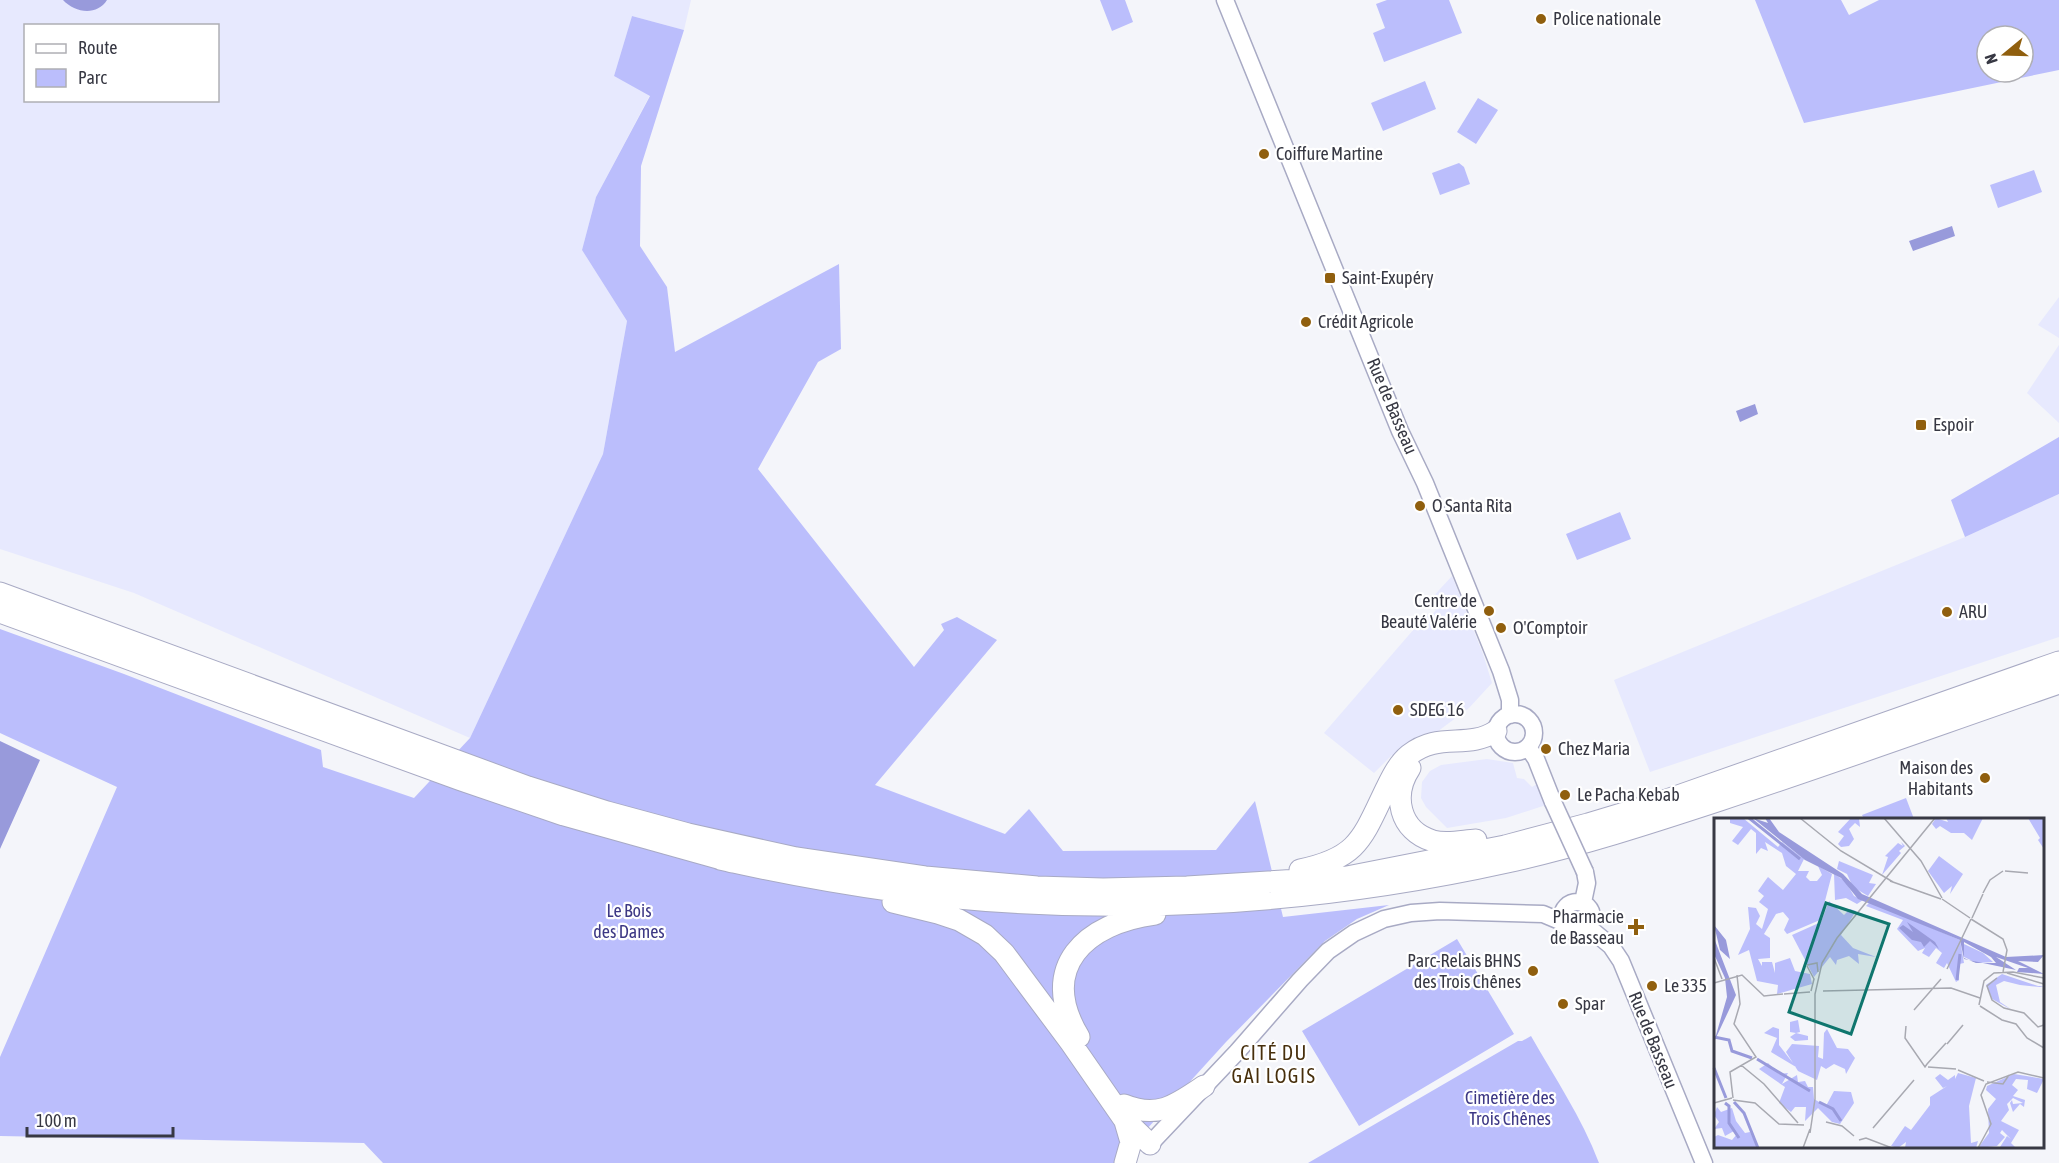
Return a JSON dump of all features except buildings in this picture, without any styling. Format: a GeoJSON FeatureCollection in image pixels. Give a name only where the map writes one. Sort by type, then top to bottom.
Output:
{"type":"FeatureCollection","features":[{"type":"Feature","properties":{"kind":"highway"},"geometry":{"type":"LineString","coordinates":[[0,593],[517,783],[607,812],[688,834],[796,858],[871,871],[1037,887],[1103,889],[1187,887],[1347,877],[1505,846],[1655,804],[2059,662]]}},
{"type":"Feature","properties":{"kind":"highway"},"geometry":{"type":"LineString","coordinates":[[0,612],[564,815],[787,879],[938,912],[959,920],[985,935],[1004,953],[1124,1111],[1154,1140]]}},
{"type":"Feature","properties":{"kind":"highway"},"geometry":{"type":"LineString","coordinates":[[720,859],[817,879],[910,893],[1062,904],[1182,905],[1340,891],[1406,882],[1509,861],[1595,839],[1758,788],[2059,683]]}},
{"type":"Feature","properties":{"kind":"highway"},"geometry":{"type":"LineString","coordinates":[[925,877],[1186,879],[1293,871],[1319,866],[1338,858],[1355,845],[1366,831],[1396,770],[1412,754],[1427,744],[1438,741],[1498,738]]}},
{"type":"Feature","properties":{"kind":"highway"},"geometry":{"type":"LineString","coordinates":[[1498,738],[1442,750],[1421,757],[1411,765],[1400,787],[1399,798],[1408,824],[1421,836],[1434,842],[1449,843],[1510,837],[1628,807],[1655,804]]}},
{"type":"Feature","properties":{"kind":"highway"},"geometry":{"type":"LineString","coordinates":[[1125,1163],[1131,1142],[1124,1111],[1071,1025],[1067,1013],[1063,989],[1068,966],[1074,954],[1082,944],[1100,931],[1136,917],[1190,912],[1283,896]]}},
{"type":"Feature","properties":{"kind":"highway"},"geometry":{"type":"LineString","coordinates":[[1124,1111],[1158,1111],[1179,1103],[1204,1086]]}},
{"type":"Feature","properties":{"kind":"street","name":"Rue de Basseau"},"geometry":{"type":"LineString","coordinates":[[1225,0],[1400,431],[1425,483],[1501,671],[1510,700],[1510,715]]}},
{"type":"Feature","properties":{"kind":"street"},"geometry":{"type":"LineString","coordinates":[[1510,715],[1521,715],[1531,722],[1534,735],[1528,747],[1514,752],[1509,751],[1498,738],[1501,721],[1510,715]]}},
{"type":"Feature","properties":{"kind":"street"},"geometry":{"type":"LineString","coordinates":[[1528,747],[1536,759],[1585,872],[1587,883],[1583,902]]}},
{"type":"Feature","properties":{"kind":"street"},"geometry":{"type":"LineString","coordinates":[[1563,915],[1573,902],[1583,902]]}},
{"type":"Feature","properties":{"kind":"street"},"geometry":{"type":"LineString","coordinates":[[1563,915],[1568,929],[1581,932],[1588,927],[1592,913],[1583,902]]}},
{"type":"Feature","properties":{"kind":"street"},"geometry":{"type":"LineString","coordinates":[[1154,1140],[1328,951],[1354,933],[1384,920],[1411,913],[1440,911],[1563,915]]}},
{"type":"Feature","properties":{"kind":"street","name":"Rue de Basseau"},"geometry":{"type":"LineString","coordinates":[[1588,927],[1611,946],[1621,961],[1704,1163]]}},
{"type":"Feature","properties":{"kind":"shaded area"},"geometry":{"type":"Polygon","coordinates":[[[0,0],[691,0],[684,30],[632,16],[614,76],[650,95],[596,197],[582,250],[627,321],[603,454],[470,738],[134,593],[0,549],[0,0]]]}},
{"type":"Feature","properties":{"kind":"shaded area"},"geometry":{"type":"Polygon","coordinates":[[[63,0],[107,0],[98,9],[86,11],[74,8],[63,0]]]}},
{"type":"Feature","properties":{"kind":"shaded area"},"geometry":{"type":"Polygon","coordinates":[[[1952,226],[1955,236],[1913,251],[1909,241],[1952,226]]]}},
{"type":"Feature","properties":{"kind":"shaded area"},"geometry":{"type":"Polygon","coordinates":[[[2059,297],[2059,338],[2038,325],[2059,297]]]}},
{"type":"Feature","properties":{"kind":"shaded area"},"geometry":{"type":"Polygon","coordinates":[[[2059,345],[2059,423],[2027,393],[2059,345]]]}},
{"type":"Feature","properties":{"kind":"shaded area"},"geometry":{"type":"Polygon","coordinates":[[[1755,404],[1758,414],[1740,422],[1736,411],[1755,404]]]}},
{"type":"Feature","properties":{"kind":"shaded area"},"geometry":{"type":"Polygon","coordinates":[[[2059,494],[2059,637],[1650,772],[1614,680],[1965,537],[2059,494]]]}},
{"type":"Feature","properties":{"kind":"shaded area"},"geometry":{"type":"Polygon","coordinates":[[[1452,576],[1492,683],[1469,708],[1437,732],[1419,738],[1395,757],[1392,755],[1374,773],[1324,733],[1427,614],[1431,616],[1436,610],[1428,602],[1452,576]]]}},
{"type":"Feature","properties":{"kind":"shaded area"},"geometry":{"type":"Polygon","coordinates":[[[0,741],[40,760],[0,849],[0,741]]]}},
{"type":"Feature","properties":{"kind":"shaded area"},"geometry":{"type":"Polygon","coordinates":[[[1487,759],[1513,763],[1517,778],[1524,779],[1532,787],[1537,784],[1546,805],[1506,818],[1447,828],[1426,807],[1421,798],[1422,782],[1430,771],[1441,765],[1487,759]]]}},
{"type":"Feature","properties":{"kind":"green space"},"geometry":{"type":"Polygon","coordinates":[[[1100,0],[1125,0],[1133,22],[1112,31],[1100,0]]]}},
{"type":"Feature","properties":{"kind":"green space"},"geometry":{"type":"Polygon","coordinates":[[[1387,0],[1449,0],[1462,33],[1384,62],[1373,33],[1385,28],[1376,4],[1387,0]]]}},
{"type":"Feature","properties":{"kind":"green space"},"geometry":{"type":"Polygon","coordinates":[[[1755,0],[1841,0],[1849,15],[1879,0],[2059,0],[2059,70],[2035,75],[2035,24],[1975,24],[1975,84],[1992,84],[1804,123],[1755,0]]]}},
{"type":"Feature","properties":{"kind":"green space","name":"Le Bois des Dames"},"geometry":{"type":"Polygon","coordinates":[[[632,16],[684,30],[641,166],[640,246],[667,287],[675,352],[839,264],[841,349],[818,362],[758,469],[914,667],[944,630],[941,624],[957,617],[997,640],[875,785],[1005,834],[1029,809],[1063,851],[1216,850],[1255,801],[1283,917],[1389,905],[1357,919],[1325,941],[1226,1042],[1116,1163],[383,1163],[364,1143],[0,1136],[0,1057],[117,787],[0,733],[0,629],[321,750],[323,767],[414,798],[470,738],[603,454],[627,321],[582,250],[596,197],[650,96],[614,76],[632,16]]]}},
{"type":"Feature","properties":{"kind":"green space"},"geometry":{"type":"Polygon","coordinates":[[[1425,81],[1436,109],[1383,131],[1371,103],[1425,81]]]}},
{"type":"Feature","properties":{"kind":"green space"},"geometry":{"type":"Polygon","coordinates":[[[1478,98],[1498,110],[1476,144],[1457,132],[1478,98]]]}},
{"type":"Feature","properties":{"kind":"green space"},"geometry":{"type":"Polygon","coordinates":[[[1459,163],[1464,167],[1470,184],[1440,195],[1432,173],[1459,163]]]}},
{"type":"Feature","properties":{"kind":"green space"},"geometry":{"type":"Polygon","coordinates":[[[2034,170],[2042,192],[1998,208],[1990,185],[2034,170]]]}},
{"type":"Feature","properties":{"kind":"green space"},"geometry":{"type":"Polygon","coordinates":[[[2059,437],[2059,494],[1965,537],[1951,500],[2059,437]]]}},
{"type":"Feature","properties":{"kind":"green space"},"geometry":{"type":"Polygon","coordinates":[[[1620,512],[1631,539],[1577,560],[1566,534],[1620,512]]]}},
{"type":"Feature","properties":{"kind":"green space"},"geometry":{"type":"Polygon","coordinates":[[[1906,798],[1914,818],[1864,818],[1862,815],[1906,798]]]}},
{"type":"Feature","properties":{"kind":"green space"},"geometry":{"type":"Polygon","coordinates":[[[1457,939],[1514,1034],[1359,1126],[1302,1031],[1457,939]]]}},
{"type":"Feature","properties":{"kind":"green space","name":"Cimetière des Trois Chênes"},"geometry":{"type":"Polygon","coordinates":[[[1531,1036],[1576,1114],[1599,1163],[1308,1163],[1518,1041],[1531,1036]]]}},
{"type":"Feature","properties":{"kind":"place","name":"Police nationale"},"geometry":{"type":"Point","coordinates":[1541,19]}},
{"type":"Feature","properties":{"kind":"place","name":"Coiffure Martine"},"geometry":{"type":"Point","coordinates":[1264,154]}},
{"type":"Feature","properties":{"kind":"place","name":"Saint-Exupéry"},"geometry":{"type":"Point","coordinates":[1330,278]}},
{"type":"Feature","properties":{"kind":"place","name":"Crédit Agricole"},"geometry":{"type":"Point","coordinates":[1306,322]}},
{"type":"Feature","properties":{"kind":"place","name":"Espoir"},"geometry":{"type":"Point","coordinates":[1921,425]}},
{"type":"Feature","properties":{"kind":"place","name":"O Santa Rita"},"geometry":{"type":"Point","coordinates":[1420,506]}},
{"type":"Feature","properties":{"kind":"place","name":"Centre de Beauté Valérie"},"geometry":{"type":"Point","coordinates":[1489,611]}},
{"type":"Feature","properties":{"kind":"place","name":"ARU"},"geometry":{"type":"Point","coordinates":[1947,612]}},
{"type":"Feature","properties":{"kind":"place","name":"O'Comptoir"},"geometry":{"type":"Point","coordinates":[1501,628]}},
{"type":"Feature","properties":{"kind":"place","name":"SDEG 16"},"geometry":{"type":"Point","coordinates":[1398,710]}},
{"type":"Feature","properties":{"kind":"place","name":"Chez Maria"},"geometry":{"type":"Point","coordinates":[1546,749]}},
{"type":"Feature","properties":{"kind":"place","name":"Maison des Habitants"},"geometry":{"type":"Point","coordinates":[1985,778]}},
{"type":"Feature","properties":{"kind":"place","name":"Le Pacha Kebab"},"geometry":{"type":"Point","coordinates":[1565,795]}},
{"type":"Feature","properties":{"kind":"place","name":"Pharmacie de Basseau"},"geometry":{"type":"Point","coordinates":[1636,927]}},
{"type":"Feature","properties":{"kind":"place","name":"Parc-Relais BHNS des Trois Chênes"},"geometry":{"type":"Point","coordinates":[1533,971]}},
{"type":"Feature","properties":{"kind":"place","name":"Le 335"},"geometry":{"type":"Point","coordinates":[1652,986]}},
{"type":"Feature","properties":{"kind":"place","name":"Spar"},"geometry":{"type":"Point","coordinates":[1563,1004]}},
{"type":"Feature","properties":{"kind":"district","name":"CITÉ DU GAI LOGIS"},"geometry":{"type":"Point","coordinates":[1274,1064]}}]}
